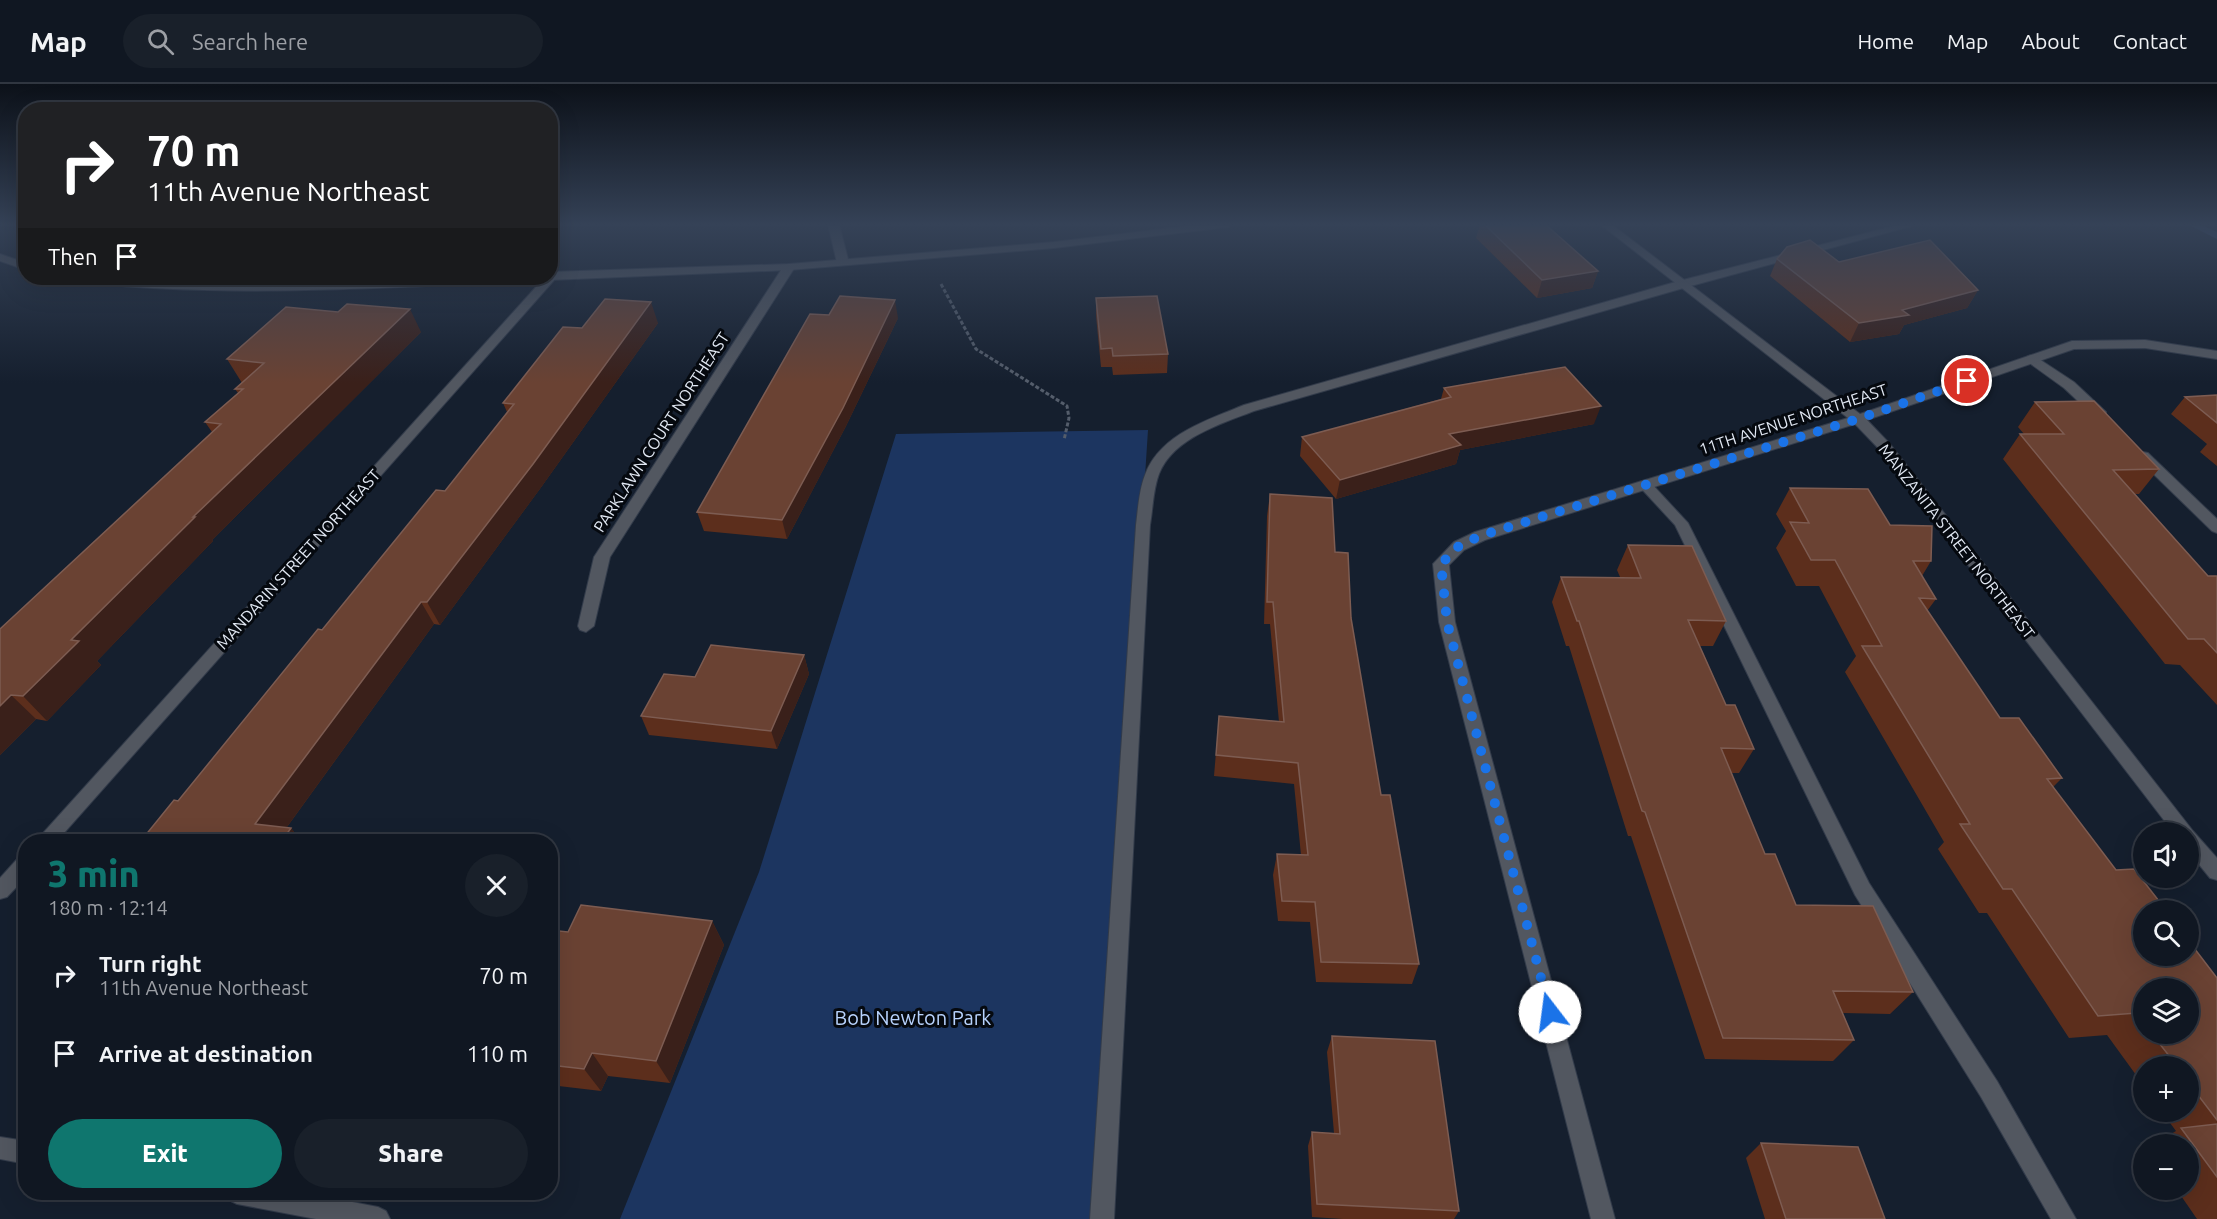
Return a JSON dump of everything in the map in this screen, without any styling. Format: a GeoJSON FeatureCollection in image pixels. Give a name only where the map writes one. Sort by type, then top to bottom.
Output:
{"type":"FeatureCollection","features":[{"type":"Feature","properties":{"kind":"street","name":"PARKLAWN COURT NORTHEAST"},"geometry":{"type":"LineString","coordinates":[[586,626],[603,557],[783,277]]}},
{"type":"Feature","properties":{"kind":"street","name":"MANZANITA STREET NORTHEAST"},"geometry":{"type":"LineString","coordinates":[[1674,277],[1858,419],[1885,447],[2176,822]]}},
{"type":"Feature","properties":{"kind":"street"},"geometry":{"type":"LineString","coordinates":[[1102,1219],[1143,525],[1152,473],[1166,452],[1184,439],[1213,423],[1249,408],[1710,277]]}},
{"type":"Feature","properties":{"kind":"street"},"geometry":{"type":"LineString","coordinates":[[168,285],[246,285]]}},
{"type":"Feature","properties":{"kind":"street","name":"MANDARIN STREET NORTHEAST"},"geometry":{"type":"LineString","coordinates":[[51,834],[543,285]]}},
{"type":"Feature","properties":{"kind":"street","name":"11TH AVENUE NORTHEAST"},"geometry":{"type":"LineString","coordinates":[[1603,1219],[1447,622],[1441,564],[1459,546],[1480,536],[1858,419],[2081,344],[2108,341],[2166,344],[2217,355]]}},
{"type":"Feature","properties":{"kind":"street"},"geometry":{"type":"LineString","coordinates":[[2033,359],[2069,385],[2110,424]]}},
{"type":"Feature","properties":{"kind":"street"},"geometry":{"type":"LineString","coordinates":[[2135,448],[2217,528]]}},
{"type":"Feature","properties":{"kind":"street"},"geometry":{"type":"LineString","coordinates":[[1645,485],[1681,523],[1784,735],[1862,888],[1989,1089],[2064,1219]]}},
{"type":"Feature","properties":{"kind":"street"},"geometry":{"type":"LineString","coordinates":[[2199,850],[2217,872]]}},
{"type":"Feature","properties":{"kind":"street"},"geometry":{"type":"LineString","coordinates":[[0,891],[18,871]]}},
{"type":"Feature","properties":{"kind":"street"},"geometry":{"type":"LineString","coordinates":[[0,1148],[18,1151]]}},
{"type":"Feature","properties":{"kind":"street"},"geometry":{"type":"LineString","coordinates":[[279,1200],[378,1219]]}},
{"type":"Feature","properties":{"kind":"path"},"geometry":{"type":"LineString","coordinates":[[936,277],[947,292],[960,323],[976,349],[1067,406],[1069,418],[1064,440]]}},
{"type":"Feature","properties":{"kind":"green space","name":"Bob Newton Park"},"geometry":{"type":"Polygon","coordinates":[[[1148,430],[1097,1219],[620,1219],[759,872],[896,434],[1148,430]]]}},
{"type":"Feature","properties":{"kind":"building"},"geometry":{"type":"Polygon","coordinates":[[[1539,277],[1561,277],[1542,280],[1539,277]]]}},
{"type":"Feature","properties":{"kind":"building"},"geometry":{"type":"Polygon","coordinates":[[[1800,277],[1965,277],[1978,290],[1902,310],[1909,315],[1859,323],[1800,277]]]}},
{"type":"Feature","properties":{"kind":"building"},"geometry":{"type":"Polygon","coordinates":[[[840,296],[895,300],[843,408],[782,520],[697,512],[810,314],[829,315],[840,296]]]}},
{"type":"Feature","properties":{"kind":"building"},"geometry":{"type":"Polygon","coordinates":[[[1157,296],[1168,354],[1113,356],[1112,348],[1101,349],[1096,298],[1157,296]]]}},
{"type":"Feature","properties":{"kind":"building"},"geometry":{"type":"Polygon","coordinates":[[[605,299],[651,302],[533,464],[427,602],[421,602],[255,824],[291,828],[287,834],[146,834],[174,800],[178,801],[318,629],[322,630],[436,490],[445,491],[514,404],[503,403],[563,327],[582,328],[605,299]]]}},
{"type":"Feature","properties":{"kind":"building"},"geometry":{"type":"Polygon","coordinates":[[[347,304],[410,309],[193,517],[195,517],[71,640],[79,641],[23,696],[11,695],[0,706],[0,629],[221,424],[205,422],[243,389],[235,389],[264,363],[227,359],[286,307],[338,312],[347,304]]]}},
{"type":"Feature","properties":{"kind":"building"},"geometry":{"type":"Polygon","coordinates":[[[1565,367],[1601,406],[1449,434],[1461,445],[1340,480],[1302,437],[1451,397],[1444,388],[1565,367]]]}},
{"type":"Feature","properties":{"kind":"building"},"geometry":{"type":"Polygon","coordinates":[[[2217,395],[2217,423],[2185,397],[2217,395]]]}},
{"type":"Feature","properties":{"kind":"building"},"geometry":{"type":"Polygon","coordinates":[[[2094,401],[2159,469],[2113,470],[2208,576],[2217,576],[2217,653],[2204,639],[2188,639],[2020,434],[2064,434],[2035,402],[2094,401]]]}},
{"type":"Feature","properties":{"kind":"building"},"geometry":{"type":"Polygon","coordinates":[[[1790,488],[1868,489],[1890,525],[1932,526],[1931,561],[1913,561],[1936,599],[1919,598],[2000,718],[2019,718],[2062,778],[2047,779],[2116,870],[2133,869],[2133,888],[2149,888],[2158,900],[2133,900],[2133,966],[2199,966],[2199,954],[2217,978],[2217,1120],[2199,1096],[2199,1056],[2169,1056],[2160,1044],[2199,1044],[2199,978],[2133,978],[2133,1013],[2098,1016],[2012,889],[2003,889],[1960,824],[1970,824],[1862,646],[1882,646],[1835,560],[1811,560],[1790,522],[1809,523],[1790,488]]]}},
{"type":"Feature","properties":{"kind":"building"},"geometry":{"type":"Polygon","coordinates":[[[1270,494],[1332,498],[1335,552],[1348,553],[1351,618],[1381,795],[1390,795],[1419,964],[1321,962],[1315,902],[1282,901],[1277,854],[1308,855],[1298,763],[1216,755],[1219,716],[1284,722],[1273,602],[1267,602],[1270,494]]]}},
{"type":"Feature","properties":{"kind":"building"},"geometry":{"type":"Polygon","coordinates":[[[1628,545],[1692,546],[1726,621],[1688,620],[1726,705],[1735,705],[1754,749],[1721,748],[1765,854],[1775,854],[1796,905],[1873,906],[1913,992],[1833,991],[1854,1040],[1723,1038],[1645,812],[1642,811],[1579,621],[1577,621],[1561,577],[1641,578],[1628,545]]]}},
{"type":"Feature","properties":{"kind":"building"},"geometry":{"type":"Polygon","coordinates":[[[711,645],[804,655],[771,731],[641,716],[664,674],[695,677],[711,645]]]}},
{"type":"Feature","properties":{"kind":"building"},"geometry":{"type":"Polygon","coordinates":[[[581,905],[712,921],[656,1061],[592,1053],[584,1069],[558,1066],[558,931],[568,932],[581,905]]]}},
{"type":"Feature","properties":{"kind":"building"},"geometry":{"type":"Polygon","coordinates":[[[1332,1036],[1435,1041],[1459,1211],[1317,1204],[1312,1132],[1340,1134],[1332,1036]]]}},
{"type":"Feature","properties":{"kind":"building"},"geometry":{"type":"Polygon","coordinates":[[[2217,1124],[2217,1177],[2199,1152],[2199,1134],[2185,1134],[2181,1128],[2217,1124]]]}},
{"type":"Feature","properties":{"kind":"building"},"geometry":{"type":"Polygon","coordinates":[[[1761,1143],[1858,1147],[1885,1219],[1786,1219],[1761,1143]]]}},
{"type":"Feature","properties":{"kind":"route"},"geometry":{"type":"LineString","coordinates":[[1550,1012],[1447,622],[1441,564],[1459,546],[1480,536],[1858,419],[1967,381]]}}]}
